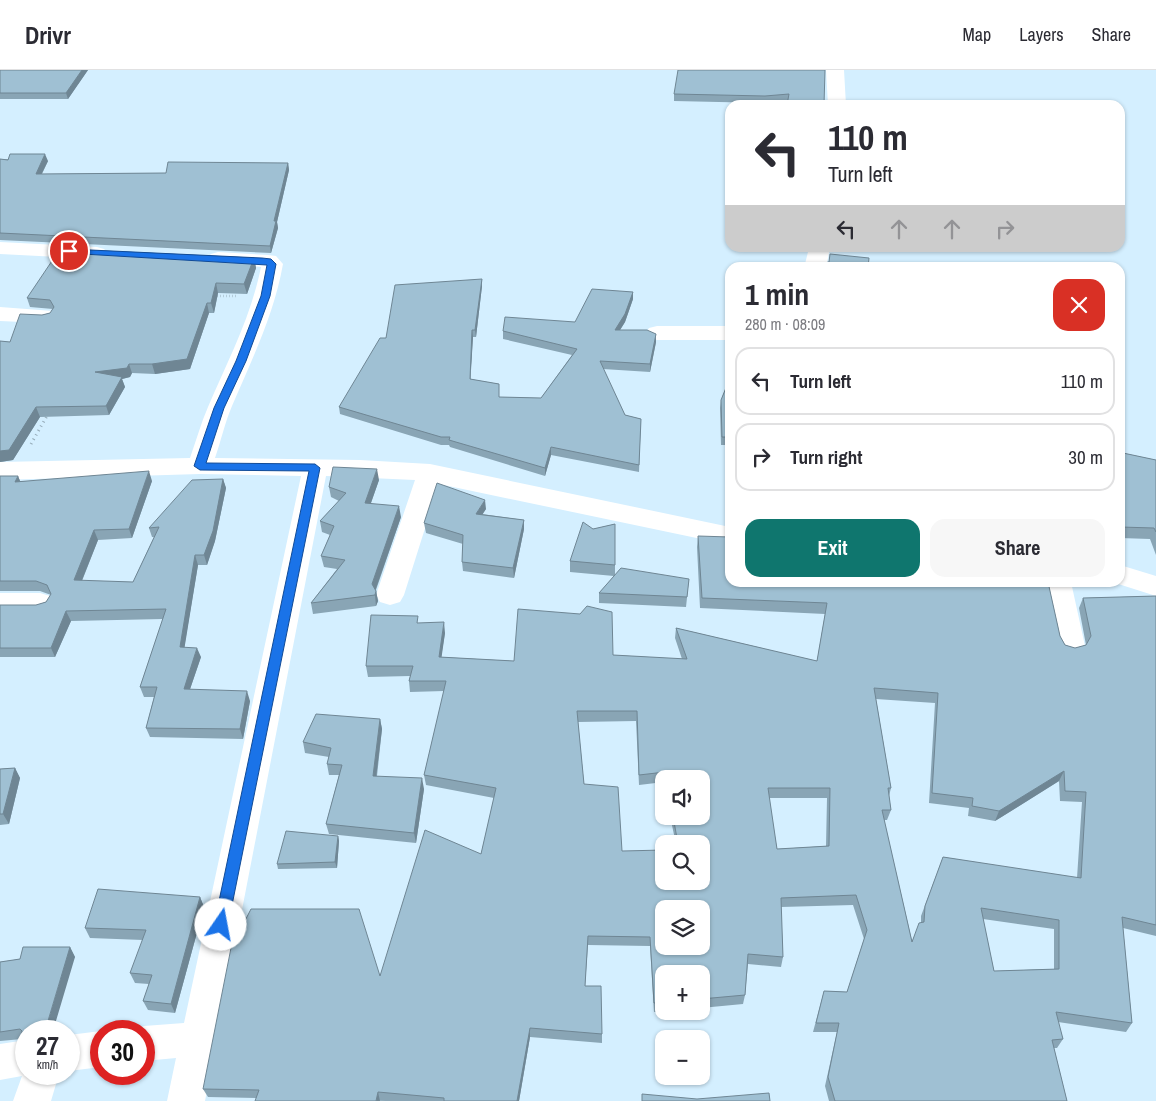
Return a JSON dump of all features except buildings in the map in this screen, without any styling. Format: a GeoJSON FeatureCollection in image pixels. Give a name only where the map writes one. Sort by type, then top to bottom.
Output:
{"type":"FeatureCollection","features":[{"type":"Feature","properties":{"kind":"street"},"geometry":{"type":"LineString","coordinates":[[835,70],[837,100]]}},
{"type":"Feature","properties":{"kind":"street"},"geometry":{"type":"LineString","coordinates":[[0,248],[118,254]]}},
{"type":"Feature","properties":{"kind":"street"},"geometry":{"type":"LineString","coordinates":[[196,258],[268,261],[272,264],[266,296],[241,361],[219,408],[200,466]]}},
{"type":"Feature","properties":{"kind":"street"},"geometry":{"type":"LineString","coordinates":[[0,314],[45,316]]}},
{"type":"Feature","properties":{"kind":"street"},"geometry":{"type":"LineString","coordinates":[[657,333],[725,333]]}},
{"type":"Feature","properties":{"kind":"street"},"geometry":{"type":"LineString","coordinates":[[8,471],[200,466],[315,468],[430,474],[725,535]]}},
{"type":"Feature","properties":{"kind":"street"},"geometry":{"type":"LineString","coordinates":[[186,1101],[315,468]]}},
{"type":"Feature","properties":{"kind":"street"},"geometry":{"type":"LineString","coordinates":[[390,595],[430,474]]}},
{"type":"Feature","properties":{"kind":"street"},"geometry":{"type":"LineString","coordinates":[[1125,577],[1156,586]]}},
{"type":"Feature","properties":{"kind":"street"},"geometry":{"type":"LineString","coordinates":[[1059,587],[1071,646]]}},
{"type":"Feature","properties":{"kind":"street"},"geometry":{"type":"LineString","coordinates":[[0,603],[40,603]]}},
{"type":"Feature","properties":{"kind":"street"},"geometry":{"type":"LineString","coordinates":[[155,1043],[198,1039]]}},
{"type":"Feature","properties":{"kind":"street"},"geometry":{"type":"LineString","coordinates":[[0,1062],[15,1060]]}},
{"type":"Feature","properties":{"kind":"street"},"geometry":{"type":"LineString","coordinates":[[32,1101],[37,1085]]}},
{"type":"Feature","properties":{"kind":"path"},"geometry":{"type":"LineString","coordinates":[[209,296],[266,296]]}},
{"type":"Feature","properties":{"kind":"path"},"geometry":{"type":"LineString","coordinates":[[8,471],[50,410]]}},
{"type":"Feature","properties":{"kind":"route"},"geometry":{"type":"LineString","coordinates":[[69,251],[262,260],[272,264],[266,296],[232,383],[219,408],[200,466],[315,468],[221,925]]}}]}
